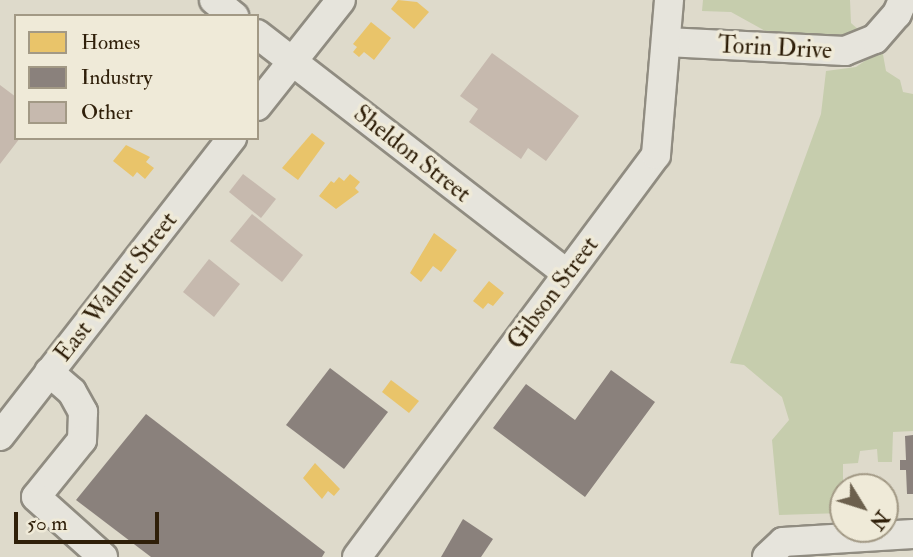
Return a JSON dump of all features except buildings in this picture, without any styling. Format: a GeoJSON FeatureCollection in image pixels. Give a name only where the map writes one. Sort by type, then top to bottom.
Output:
{"type":"FeatureCollection","features":[{"type":"Feature","properties":{"kind":"street"},"geometry":{"type":"LineString","coordinates":[[214,0],[232,14]]}},
{"type":"Feature","properties":{"kind":"street"},"geometry":{"type":"LineString","coordinates":[[259,103],[341,0]]}},
{"type":"Feature","properties":{"kind":"street","name":"Gibson Street"},"geometry":{"type":"LineString","coordinates":[[357,557],[656,155],[670,0]]}},
{"type":"Feature","properties":{"kind":"street","name":"Torin Drive"},"geometry":{"type":"LineString","coordinates":[[666,42],[845,51],[875,39],[903,0]]}},
{"type":"Feature","properties":{"kind":"street","name":"Sheldon Street"},"geometry":{"type":"LineString","coordinates":[[259,36],[567,274]]}},
{"type":"Feature","properties":{"kind":"street","name":"East Walnut Street"},"geometry":{"type":"LineString","coordinates":[[0,436],[230,140]]}},
{"type":"Feature","properties":{"kind":"street"},"geometry":{"type":"LineString","coordinates":[[50,372],[72,392],[83,412],[82,440],[36,497],[103,557]]}},
{"type":"Feature","properties":{"kind":"street"},"geometry":{"type":"LineString","coordinates":[[768,557],[783,542],[913,534]]}},
{"type":"Feature","properties":{"kind":"green space"},"geometry":{"type":"Polygon","coordinates":[[[703,0],[850,0],[851,23],[860,31],[842,36],[769,33],[731,12],[702,11],[703,0]]]}},
{"type":"Feature","properties":{"kind":"green space"},"geometry":{"type":"Polygon","coordinates":[[[882,49],[886,71],[900,80],[903,92],[913,94],[913,431],[893,432],[892,462],[878,462],[877,449],[860,451],[858,463],[843,464],[843,473],[829,473],[829,513],[779,515],[772,440],[789,420],[782,397],[744,365],[730,363],[821,114],[826,71],[856,67],[882,49]]]}}]}
